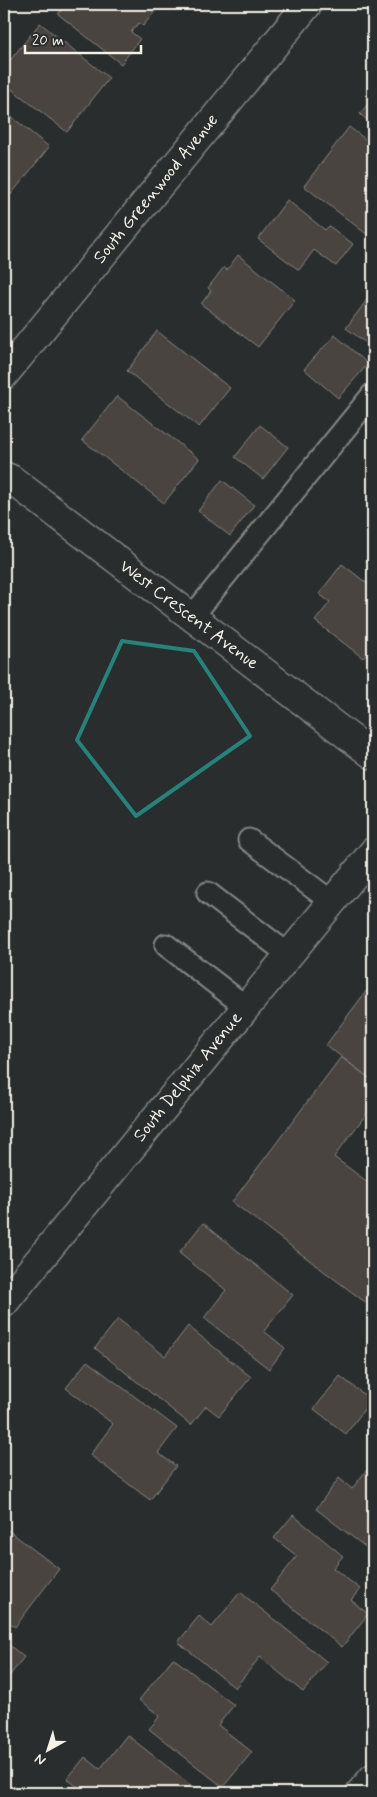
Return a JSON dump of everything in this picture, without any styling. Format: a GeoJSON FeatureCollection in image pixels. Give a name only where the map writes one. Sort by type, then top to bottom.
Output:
{"type":"FeatureCollection","features":[{"type":"Feature","properties":{"kind":"street","name":"South Greenwood Avenue"},"geometry":{"type":"LineString","coordinates":[[4,375],[308,4]]}},
{"type":"Feature","properties":{"kind":"street","name":"West Crescent Avenue"},"geometry":{"type":"LineString","coordinates":[[4,476],[11,479],[373,755]]}},
{"type":"Feature","properties":{"kind":"street","name":"South Delphia Avenue"},"geometry":{"type":"LineString","coordinates":[[4,1303],[373,852]]}},
{"type":"Feature","properties":{"kind":"street"},"geometry":{"type":"LineString","coordinates":[[360,1793],[373,1778]]}},
{"type":"Feature","properties":{"kind":"lane"},"geometry":{"type":"LineString","coordinates":[[192,618],[373,394]]}},
{"type":"Feature","properties":{"kind":"lane"},"geometry":{"type":"LineString","coordinates":[[249,840],[332,902]]}},
{"type":"Feature","properties":{"kind":"lane"},"geometry":{"type":"LineString","coordinates":[[208,893],[289,955]]}},
{"type":"Feature","properties":{"kind":"lane"},"geometry":{"type":"LineString","coordinates":[[166,945],[246,1006]]}},
{"type":"Feature","properties":{"kind":"highlighted area"},"geometry":{"type":"Polygon","coordinates":[[[122,641],[194,651],[250,736],[136,816],[77,740],[122,641]]]}},
{"type":"Feature","properties":{"kind":"building"},"geometry":{"type":"Polygon","coordinates":[[[66,4],[160,5],[143,26],[139,23],[131,32],[140,39],[121,64],[58,14],[66,4]]]}},
{"type":"Feature","properties":{"kind":"building"},"geometry":{"type":"Polygon","coordinates":[[[40,23],[109,78],[67,132],[4,83],[4,68],[40,23]]]}},
{"type":"Feature","properties":{"kind":"building"},"geometry":{"type":"Polygon","coordinates":[[[373,97],[373,125],[360,114],[373,97]]]}},
{"type":"Feature","properties":{"kind":"building"},"geometry":{"type":"Polygon","coordinates":[[[7,113],[49,147],[5,202],[4,117],[7,113]]]}},
{"type":"Feature","properties":{"kind":"building"},"geometry":{"type":"Polygon","coordinates":[[[349,127],[373,145],[373,239],[304,186],[349,127]]]}},
{"type":"Feature","properties":{"kind":"building"},"geometry":{"type":"Polygon","coordinates":[[[287,200],[325,230],[329,226],[353,244],[336,266],[314,250],[299,270],[258,239],[287,200]]]}},
{"type":"Feature","properties":{"kind":"building"},"geometry":{"type":"Polygon","coordinates":[[[238,255],[295,300],[258,347],[201,304],[211,291],[208,288],[224,267],[227,270],[238,255]]]}},
{"type":"Feature","properties":{"kind":"building"},"geometry":{"type":"Polygon","coordinates":[[[372,293],[373,295],[373,348],[346,328],[372,293]]]}},
{"type":"Feature","properties":{"kind":"building"},"geometry":{"type":"Polygon","coordinates":[[[157,331],[230,388],[199,427],[127,371],[157,331]]]}},
{"type":"Feature","properties":{"kind":"building"},"geometry":{"type":"Polygon","coordinates":[[[335,335],[368,364],[338,398],[304,369],[335,335]]]}},
{"type":"Feature","properties":{"kind":"building"},"geometry":{"type":"Polygon","coordinates":[[[117,396],[199,459],[164,503],[82,440],[117,396]]]}},
{"type":"Feature","properties":{"kind":"building"},"geometry":{"type":"Polygon","coordinates":[[[260,425],[288,447],[263,479],[235,457],[260,425]]]}},
{"type":"Feature","properties":{"kind":"building"},"geometry":{"type":"Polygon","coordinates":[[[222,480],[254,505],[230,536],[198,511],[222,480]]]}},
{"type":"Feature","properties":{"kind":"building"},"geometry":{"type":"Polygon","coordinates":[[[373,550],[373,566],[366,561],[373,550]]]}},
{"type":"Feature","properties":{"kind":"building"},"geometry":{"type":"Polygon","coordinates":[[[342,564],[373,588],[373,660],[366,655],[363,658],[315,621],[330,602],[319,594],[342,564]]]}},
{"type":"Feature","properties":{"kind":"building"},"geometry":{"type":"Polygon","coordinates":[[[373,982],[373,1081],[326,1045],[373,982]]]}},
{"type":"Feature","properties":{"kind":"building"},"geometry":{"type":"Polygon","coordinates":[[[341,1057],[373,1081],[373,1105],[334,1157],[373,1186],[373,1308],[232,1202],[341,1057]]]}},
{"type":"Feature","properties":{"kind":"building"},"geometry":{"type":"Polygon","coordinates":[[[203,1223],[293,1295],[264,1331],[285,1348],[269,1369],[204,1318],[226,1290],[179,1253],[203,1223]]]}},
{"type":"Feature","properties":{"kind":"building"},"geometry":{"type":"Polygon","coordinates":[[[118,1319],[165,1356],[188,1326],[251,1377],[219,1416],[206,1406],[191,1425],[95,1348],[118,1319]]]}},
{"type":"Feature","properties":{"kind":"building"},"geometry":{"type":"Polygon","coordinates":[[[87,1361],[177,1428],[158,1453],[176,1466],[150,1500],[90,1455],[113,1424],[66,1388],[87,1361]]]}},
{"type":"Feature","properties":{"kind":"building"},"geometry":{"type":"Polygon","coordinates":[[[340,1376],[371,1400],[346,1434],[314,1409],[340,1376]]]}},
{"type":"Feature","properties":{"kind":"building"},"geometry":{"type":"Polygon","coordinates":[[[372,1463],[372,1552],[316,1509],[339,1478],[352,1489],[372,1463]]]}},
{"type":"Feature","properties":{"kind":"building"},"geometry":{"type":"Polygon","coordinates":[[[293,1515],[343,1556],[333,1568],[360,1589],[351,1600],[368,1614],[342,1647],[270,1590],[297,1556],[274,1538],[293,1515]]]}},
{"type":"Feature","properties":{"kind":"building"},"geometry":{"type":"Polygon","coordinates":[[[4,1527],[59,1569],[15,1627],[4,1618],[4,1527]]]}},
{"type":"Feature","properties":{"kind":"building"},"geometry":{"type":"Polygon","coordinates":[[[240,1592],[327,1662],[303,1692],[260,1657],[235,1688],[178,1642],[199,1616],[212,1627],[240,1592]]]}},
{"type":"Feature","properties":{"kind":"building"},"geometry":{"type":"Polygon","coordinates":[[[4,1641],[24,1657],[4,1683],[4,1641]]]}},
{"type":"Feature","properties":{"kind":"building"},"geometry":{"type":"Polygon","coordinates":[[[173,1658],[234,1705],[218,1725],[252,1752],[223,1787],[149,1729],[160,1716],[139,1700],[173,1658]]]}},
{"type":"Feature","properties":{"kind":"building"},"geometry":{"type":"Polygon","coordinates":[[[127,1735],[201,1793],[86,1793],[67,1779],[85,1757],[100,1769],[127,1735]]]}},
{"type":"Feature","properties":{"kind":"building"},"geometry":{"type":"Polygon","coordinates":[[[48,1788],[54,1793],[44,1793],[48,1788]]]}}]}
